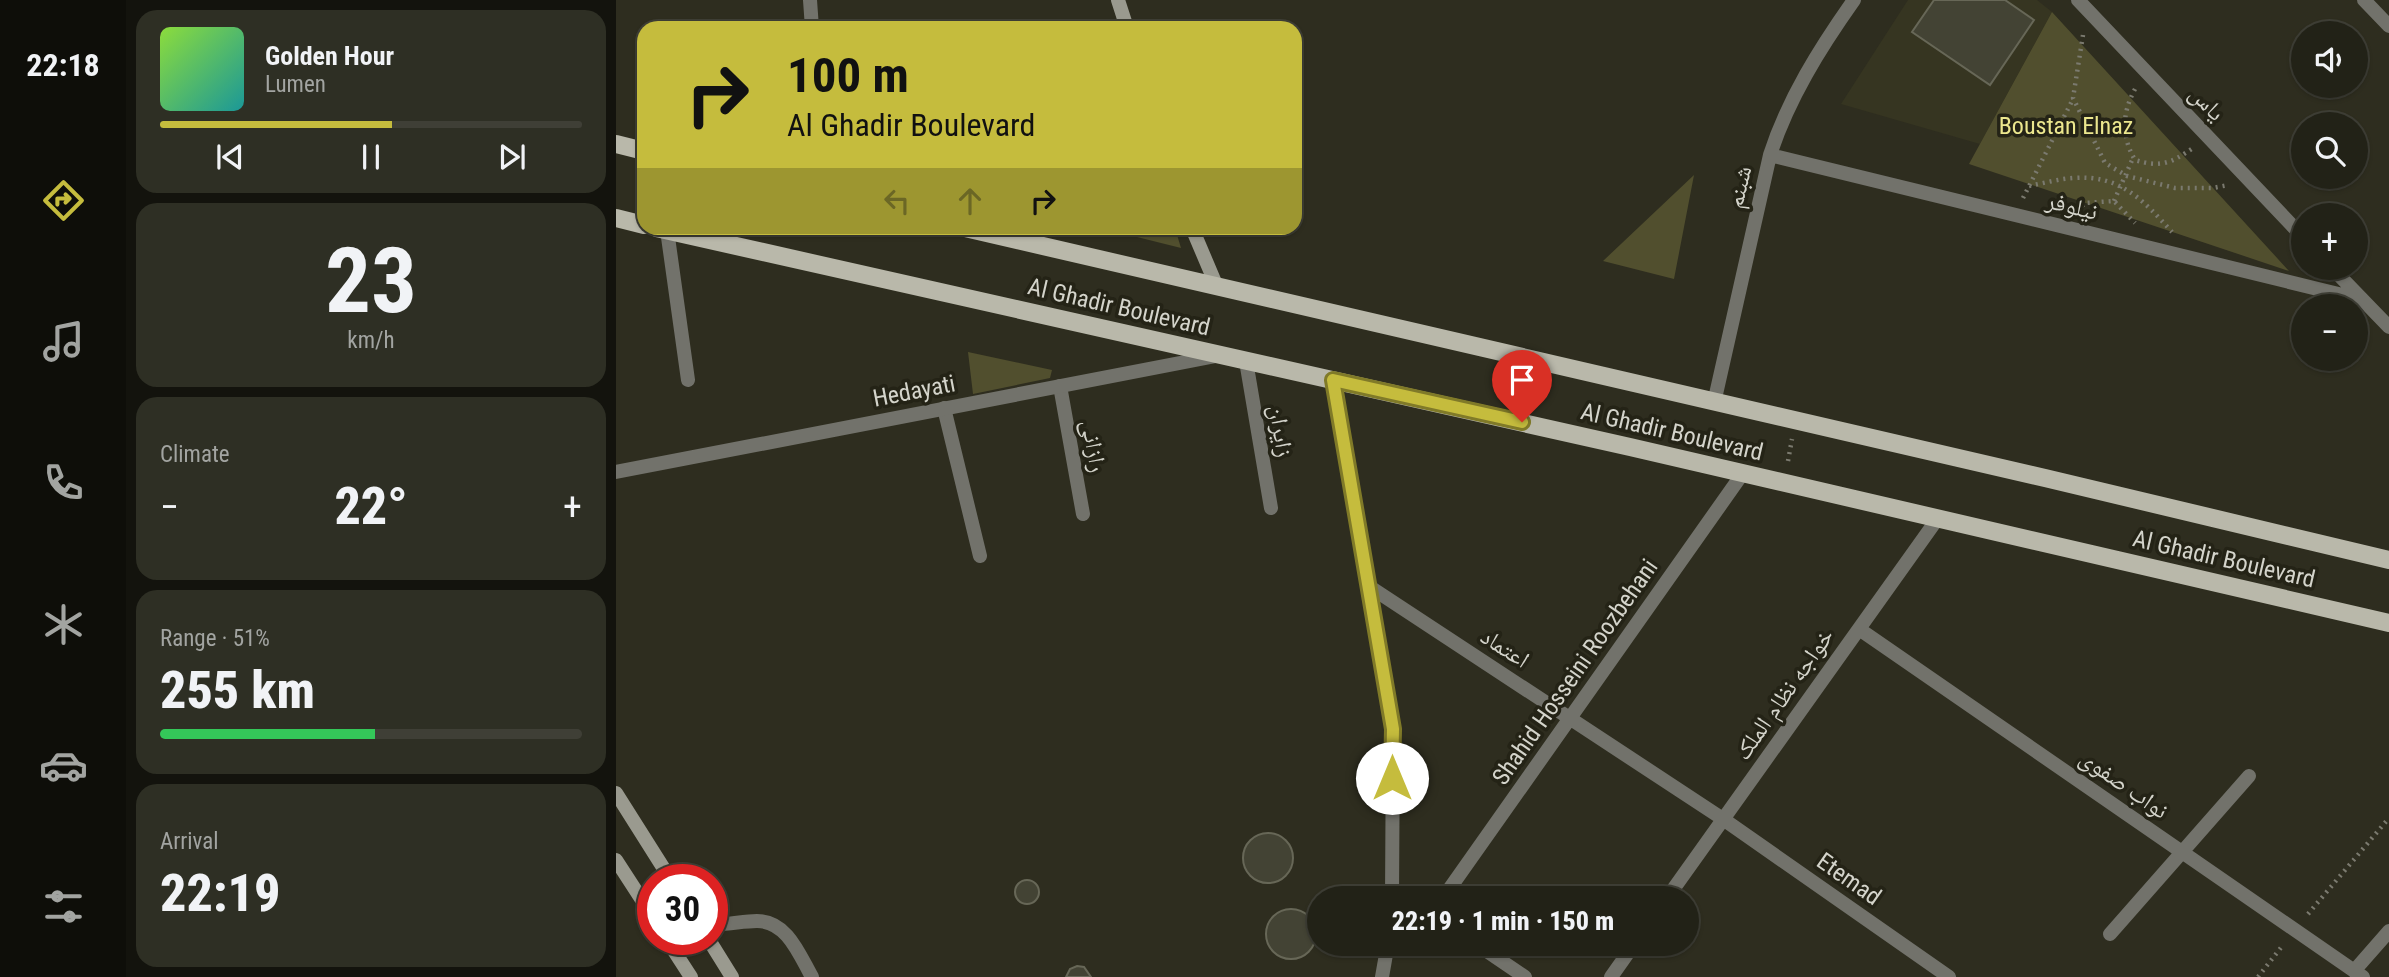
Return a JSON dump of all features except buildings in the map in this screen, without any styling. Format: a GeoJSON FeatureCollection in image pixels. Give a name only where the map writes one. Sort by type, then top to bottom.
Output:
{"type":"FeatureCollection","features":[{"type":"Feature","properties":{"kind":"main road"},"geometry":{"type":"LineString","coordinates":[[1118,0],[1124,21]]}},
{"type":"Feature","properties":{"kind":"main road"},"geometry":{"type":"LineString","coordinates":[[616,144],[637,149]]}},
{"type":"Feature","properties":{"kind":"main road"},"geometry":{"type":"LineString","coordinates":[[616,218],[637,223]]}},
{"type":"Feature","properties":{"kind":"main road","name":"Al Ghadir Boulevard"},"geometry":{"type":"LineString","coordinates":[[688,235],[1784,482],[2389,623]]}},
{"type":"Feature","properties":{"kind":"main road","name":"Al Ghadir Boulevard"},"geometry":{"type":"LineString","coordinates":[[995,235],[2389,561]]}},
{"type":"Feature","properties":{"kind":"main road"},"geometry":{"type":"LineString","coordinates":[[1195,235],[1217,287]]}},
{"type":"Feature","properties":{"kind":"main road"},"geometry":{"type":"LineString","coordinates":[[616,793],[661,864]]}},
{"type":"Feature","properties":{"kind":"main road"},"geometry":{"type":"LineString","coordinates":[[616,860],[637,893]]}},
{"type":"Feature","properties":{"kind":"main road"},"geometry":{"type":"LineString","coordinates":[[677,955],[691,977]]}},
{"type":"Feature","properties":{"kind":"main road"},"geometry":{"type":"LineString","coordinates":[[718,955],[732,977]]}},
{"type":"Feature","properties":{"kind":"street"},"geometry":{"type":"LineString","coordinates":[[810,0],[812,21]]}},
{"type":"Feature","properties":{"kind":"street","name":"شبنم"},"geometry":{"type":"LineString","coordinates":[[1714,403],[1770,155],[1778,131],[1802,81],[1854,0]]}},
{"type":"Feature","properties":{"kind":"street"},"geometry":{"type":"LineString","coordinates":[[2364,0],[2389,26]]}},
{"type":"Feature","properties":{"kind":"street","name":"یاس"},"geometry":{"type":"LineString","coordinates":[[2082,5],[2291,224]]}},
{"type":"Feature","properties":{"kind":"street","name":"نیلوفر"},"geometry":{"type":"LineString","coordinates":[[1770,155],[2338,294]]}},
{"type":"Feature","properties":{"kind":"street"},"geometry":{"type":"LineString","coordinates":[[662,235],[688,380]]}},
{"type":"Feature","properties":{"kind":"street"},"geometry":{"type":"LineString","coordinates":[[2344,280],[2357,294]]}},
{"type":"Feature","properties":{"kind":"street"},"geometry":{"type":"LineString","coordinates":[[2368,305],[2389,327]]}},
{"type":"Feature","properties":{"kind":"street","name":"Hedayati"},"geometry":{"type":"LineString","coordinates":[[616,472],[1222,355]]}},
{"type":"Feature","properties":{"kind":"street","name":"زایران"},"geometry":{"type":"LineString","coordinates":[[1247,360],[1271,508]]}},
{"type":"Feature","properties":{"kind":"street"},"geometry":{"type":"LineString","coordinates":[[1333,380],[1393,729],[1392,886]]}},
{"type":"Feature","properties":{"kind":"street","name":"رازانی"},"geometry":{"type":"LineString","coordinates":[[1060,386],[1083,514]]}},
{"type":"Feature","properties":{"kind":"street"},"geometry":{"type":"LineString","coordinates":[[944,408],[981,556]]}},
{"type":"Feature","properties":{"kind":"street","name":"Shahid Hosseini Roozbehani"},"geometry":{"type":"LineString","coordinates":[[1452,886],[1743,473]]}},
{"type":"Feature","properties":{"kind":"street","name":"خواجه نظام الملک"},"geometry":{"type":"LineString","coordinates":[[1676,886],[1938,518]]}},
{"type":"Feature","properties":{"kind":"street","name":"اعتماد"},"geometry":{"type":"LineString","coordinates":[[1367,585],[1723,819]]}},
{"type":"Feature","properties":{"kind":"street","name":"نواب صفوی"},"geometry":{"type":"LineString","coordinates":[[1859,629],[2359,974]]}},
{"type":"Feature","properties":{"kind":"street"},"geometry":{"type":"LineString","coordinates":[[2110,934],[2249,776]]}},
{"type":"Feature","properties":{"kind":"street","name":"Etemad"},"geometry":{"type":"LineString","coordinates":[[1723,819],[1950,977]]}},
{"type":"Feature","properties":{"kind":"street"},"geometry":{"type":"LineString","coordinates":[[728,923],[773,923],[785,932],[812,977]]}},
{"type":"Feature","properties":{"kind":"street"},"geometry":{"type":"LineString","coordinates":[[2359,974],[2389,931]]}},
{"type":"Feature","properties":{"kind":"street"},"geometry":{"type":"LineString","coordinates":[[1382,977],[1386,956]]}},
{"type":"Feature","properties":{"kind":"street"},"geometry":{"type":"LineString","coordinates":[[1494,956],[1525,977]]}},
{"type":"Feature","properties":{"kind":"street"},"geometry":{"type":"LineString","coordinates":[[1611,977],[1626,956]]}},
{"type":"Feature","properties":{"kind":"path"},"geometry":{"type":"LineString","coordinates":[[2015,215],[2073,98],[2082,5]]}},
{"type":"Feature","properties":{"kind":"path"},"geometry":{"type":"LineString","coordinates":[[2144,70],[2130,97],[2124,125],[2127,145],[2133,157],[2151,165],[2162,165],[2208,138]]}},
{"type":"Feature","properties":{"kind":"path"},"geometry":{"type":"LineString","coordinates":[[2073,98],[2105,163],[2125,175],[2175,188],[2213,188],[2249,180]]}},
{"type":"Feature","properties":{"kind":"path"},"geometry":{"type":"LineString","coordinates":[[2114,201],[2133,157]]}},
{"type":"Feature","properties":{"kind":"path"},"geometry":{"type":"LineString","coordinates":[[2029,186],[2075,177],[2120,186],[2142,200],[2173,232]]}},
{"type":"Feature","properties":{"kind":"path"},"geometry":{"type":"LineString","coordinates":[[1784,482],[1795,421]]}},
{"type":"Feature","properties":{"kind":"path"},"geometry":{"type":"LineString","coordinates":[[2258,977],[2389,818]]}},
{"type":"Feature","properties":{"kind":"shaded area"},"geometry":{"type":"Polygon","coordinates":[[[1908,0],[2037,0],[2052,12],[1980,144],[1841,104],[1908,0]]]}},
{"type":"Feature","properties":{"kind":"green space","name":"Boustan Elnaz"},"geometry":{"type":"Polygon","coordinates":[[[2052,12],[2289,271],[1969,164],[2052,12]]]}},
{"type":"Feature","properties":{"kind":"green space"},"geometry":{"type":"Polygon","coordinates":[[[1694,175],[1674,279],[1603,261],[1694,175]]]}},
{"type":"Feature","properties":{"kind":"green space"},"geometry":{"type":"Polygon","coordinates":[[[1129,235],[1177,235],[1181,248],[1129,235]]]}},
{"type":"Feature","properties":{"kind":"green space"},"geometry":{"type":"Polygon","coordinates":[[[968,352],[1052,370],[1050,378],[973,394],[968,352]]]}},
{"type":"Feature","properties":{"kind":"route"},"geometry":{"type":"LineString","coordinates":[[1392,778],[1393,729],[1333,380],[1522,422]]}}]}
